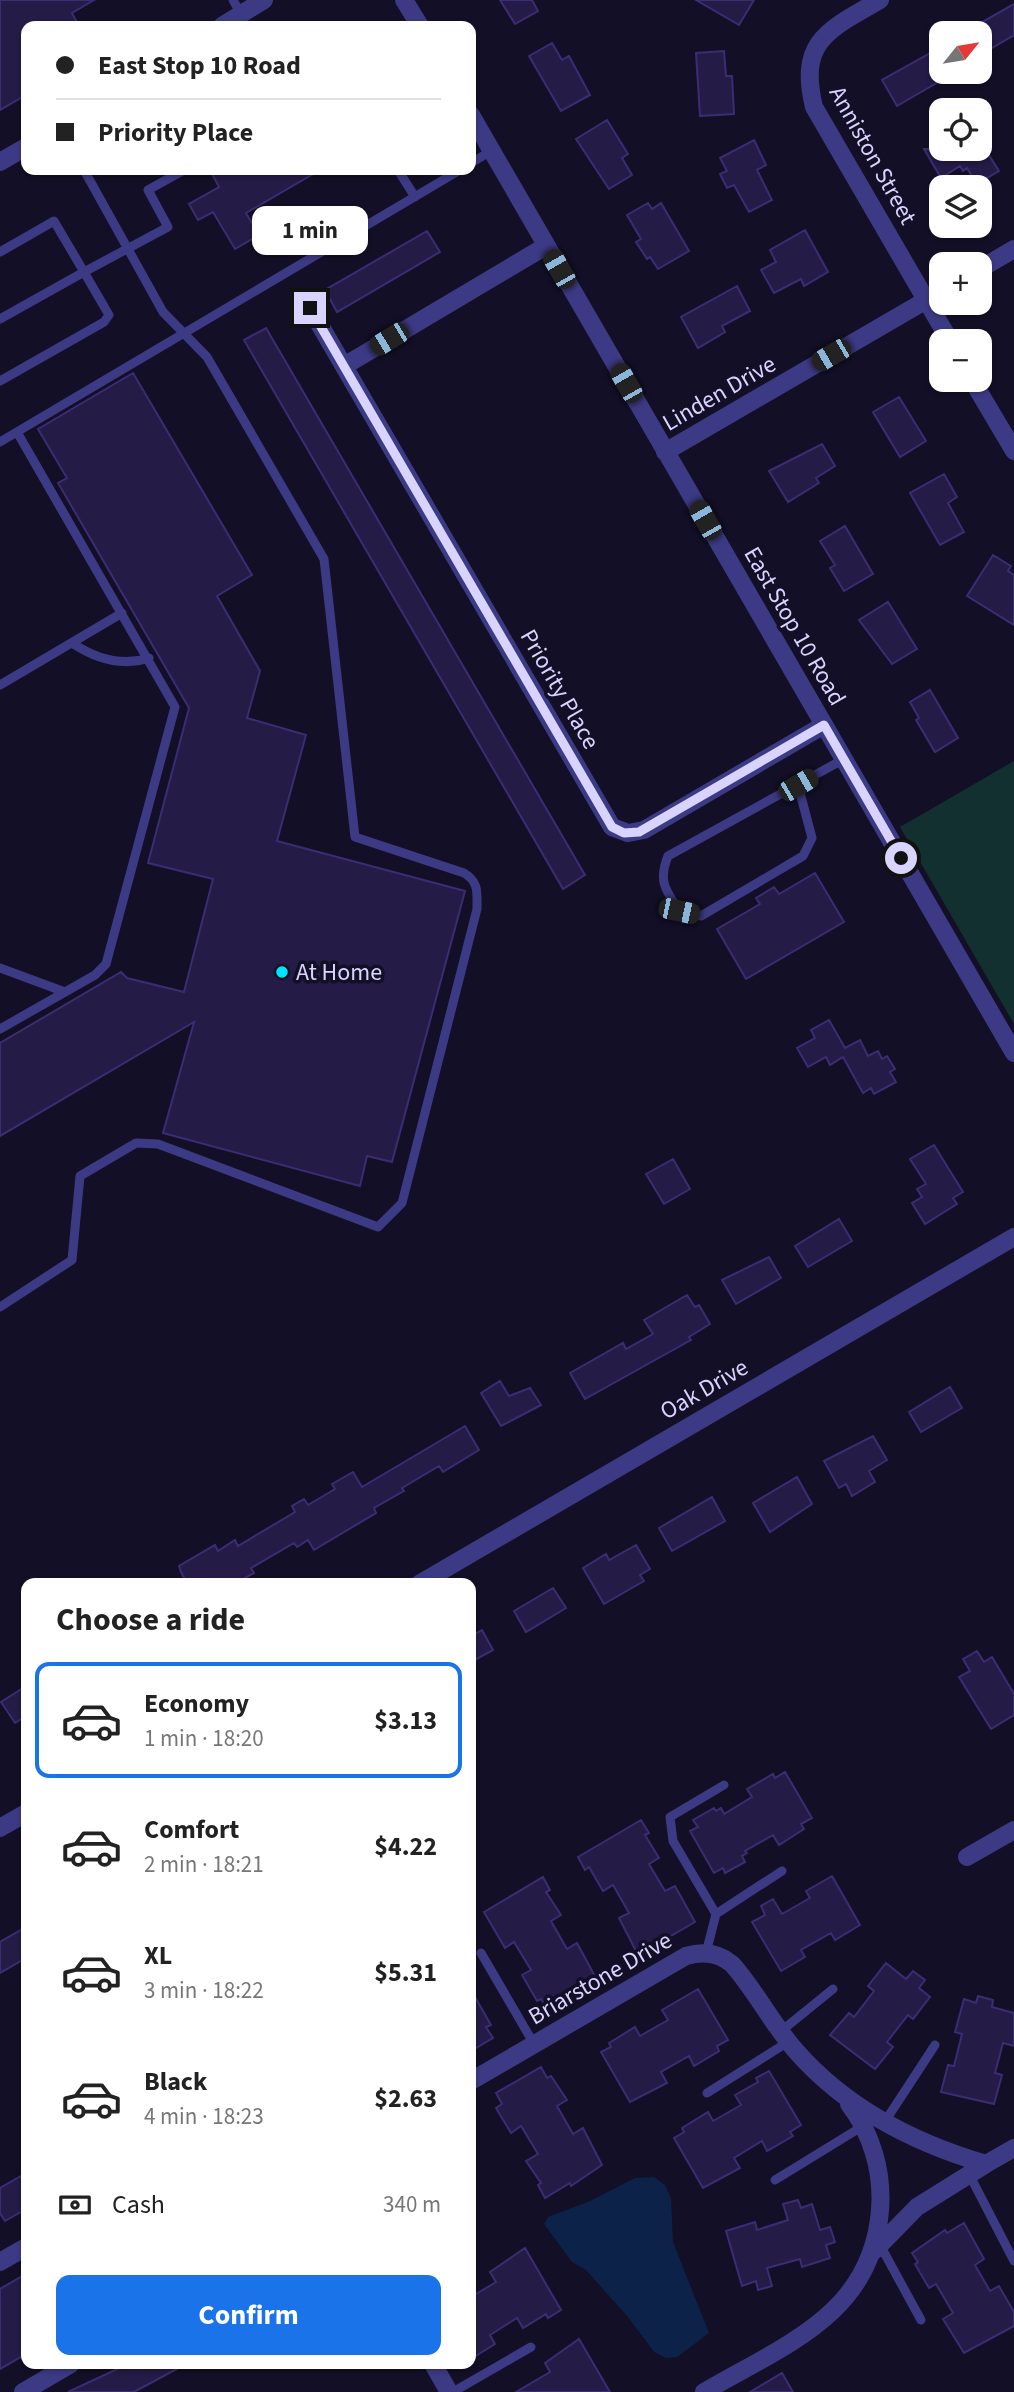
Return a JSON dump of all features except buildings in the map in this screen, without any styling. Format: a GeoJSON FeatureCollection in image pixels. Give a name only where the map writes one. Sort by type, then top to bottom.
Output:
{"type":"FeatureCollection","features":[{"type":"Feature","properties":{"kind":"street"},"geometry":{"type":"LineString","coordinates":[[226,21],[237,7],[264,0]]}},
{"type":"Feature","properties":{"kind":"street"},"geometry":{"type":"LineString","coordinates":[[404,0],[416,21]]}},
{"type":"Feature","properties":{"kind":"street","name":"Anniston Street"},"geometry":{"type":"LineString","coordinates":[[880,0],[829,32],[811,61],[807,81],[814,107],[929,287]]}},
{"type":"Feature","properties":{"kind":"street","name":"East Stop 10 Road"},"geometry":{"type":"LineString","coordinates":[[476,124],[1014,1053]]}},
{"type":"Feature","properties":{"kind":"street"},"geometry":{"type":"LineString","coordinates":[[0,162],[21,150]]}},
{"type":"Feature","properties":{"kind":"street"},"geometry":{"type":"LineString","coordinates":[[344,366],[546,246]]}},
{"type":"Feature","properties":{"kind":"street"},"geometry":{"type":"LineString","coordinates":[[992,262],[1014,249]]}},
{"type":"Feature","properties":{"kind":"street","name":"Linden Drive"},"geometry":{"type":"LineString","coordinates":[[665,452],[929,298]]}},
{"type":"Feature","properties":{"kind":"street","name":"Priority Place"},"geometry":{"type":"LineString","coordinates":[[310,308],[612,827],[624,833],[639,832],[824,725]]}},
{"type":"Feature","properties":{"kind":"street"},"geometry":{"type":"LineString","coordinates":[[979,392],[1014,451]]}},
{"type":"Feature","properties":{"kind":"street","name":"Oak Drive"},"geometry":{"type":"LineString","coordinates":[[429,1578],[1014,1237]]}},
{"type":"Feature","properties":{"kind":"street"},"geometry":{"type":"LineString","coordinates":[[0,1828],[21,1816]]}},
{"type":"Feature","properties":{"kind":"street"},"geometry":{"type":"LineString","coordinates":[[967,1857],[1014,1830]]}},
{"type":"Feature","properties":{"kind":"street","name":"Briarstone Drive"},"geometry":{"type":"LineString","coordinates":[[476,2078],[687,1956],[706,1953],[719,1956],[732,1964],[784,2037],[841,2093],[884,2123],[928,2145],[986,2164]]}},
{"type":"Feature","properties":{"kind":"street"},"geometry":{"type":"LineString","coordinates":[[841,2093],[863,2126],[874,2151],[881,2193],[877,2248]]}},
{"type":"Feature","properties":{"kind":"street"},"geometry":{"type":"LineString","coordinates":[[704,2392],[831,2315],[848,2298],[877,2248],[917,2207],[1014,2148]]}},
{"type":"Feature","properties":{"kind":"street"},"geometry":{"type":"LineString","coordinates":[[0,2262],[21,2250]]}},
{"type":"Feature","properties":{"kind":"street"},"geometry":{"type":"LineString","coordinates":[[23,2392],[62,2369]]}},
{"type":"Feature","properties":{"kind":"street"},"geometry":{"type":"LineString","coordinates":[[436,2369],[451,2392]]}},
{"type":"Feature","properties":{"kind":"lane"},"geometry":{"type":"LineString","coordinates":[[476,160],[491,151]]}},
{"type":"Feature","properties":{"kind":"lane"},"geometry":{"type":"LineString","coordinates":[[0,1307],[72,1260],[80,1176],[136,1143],[158,1144],[378,1227],[401,1203],[477,909],[477,886],[472,878],[464,873],[355,837],[324,559],[207,357],[183,336],[163,312],[87,175]]}},
{"type":"Feature","properties":{"kind":"lane"},"geometry":{"type":"LineString","coordinates":[[0,318],[167,227],[148,190],[175,175]]}},
{"type":"Feature","properties":{"kind":"lane"},"geometry":{"type":"LineString","coordinates":[[401,175],[415,197]]}},
{"type":"Feature","properties":{"kind":"lane"},"geometry":{"type":"LineString","coordinates":[[0,442],[452,175]]}},
{"type":"Feature","properties":{"kind":"lane"},"geometry":{"type":"LineString","coordinates":[[0,252],[54,221],[109,315],[104,322],[0,381]]}},
{"type":"Feature","properties":{"kind":"lane"},"geometry":{"type":"LineString","coordinates":[[0,1029],[65,992],[106,964],[175,707],[17,432]]}},
{"type":"Feature","properties":{"kind":"lane"},"geometry":{"type":"LineString","coordinates":[[0,685],[122,613]]}},
{"type":"Feature","properties":{"kind":"lane"},"geometry":{"type":"LineString","coordinates":[[72,643],[88,654],[128,664],[149,658]]}},
{"type":"Feature","properties":{"kind":"lane"},"geometry":{"type":"LineString","coordinates":[[798,785],[812,838],[803,856],[701,915],[679,911],[666,891],[661,873],[668,856],[844,759]]}},
{"type":"Feature","properties":{"kind":"lane"},"geometry":{"type":"LineString","coordinates":[[0,968],[65,992]]}},
{"type":"Feature","properties":{"kind":"lane"},"geometry":{"type":"LineString","coordinates":[[716,1914],[673,1841],[670,1817],[724,1785]]}},
{"type":"Feature","properties":{"kind":"lane"},"geometry":{"type":"LineString","coordinates":[[706,1953],[716,1914],[782,1871]]}},
{"type":"Feature","properties":{"kind":"lane"},"geometry":{"type":"LineString","coordinates":[[481,1953],[534,2044]]}},
{"type":"Feature","properties":{"kind":"lane"},"geometry":{"type":"LineString","coordinates":[[706,2093],[784,2037],[833,1989]]}},
{"type":"Feature","properties":{"kind":"lane"},"geometry":{"type":"LineString","coordinates":[[884,2123],[935,2045]]}},
{"type":"Feature","properties":{"kind":"lane"},"geometry":{"type":"LineString","coordinates":[[775,2180],[863,2126]]}},
{"type":"Feature","properties":{"kind":"lane"},"geometry":{"type":"LineString","coordinates":[[969,2174],[1014,2261]]}},
{"type":"Feature","properties":{"kind":"lane"},"geometry":{"type":"LineString","coordinates":[[877,2248],[921,2320]]}},
{"type":"Feature","properties":{"kind":"lane"},"geometry":{"type":"LineString","coordinates":[[451,2392],[531,2347]]}},
{"type":"Feature","properties":{"kind":"green space"},"geometry":{"type":"Polygon","coordinates":[[[1014,761],[1014,1024],[900,827],[1014,761]]]}},
{"type":"Feature","properties":{"kind":"water"},"geometry":{"type":"Polygon","coordinates":[[[654,2177],[665,2185],[671,2198],[673,2242],[709,2333],[677,2357],[666,2358],[654,2352],[628,2317],[586,2270],[572,2262],[544,2224],[548,2217],[590,2201],[635,2178],[654,2177]]]}},
{"type":"Feature","properties":{"kind":"place","name":"At Home"},"geometry":{"type":"Point","coordinates":[282,972]}},
{"type":"Feature","properties":{"kind":"route"},"geometry":{"type":"LineString","coordinates":[[310,308],[612,827],[624,833],[639,832],[824,725],[901,858]]}}]}
